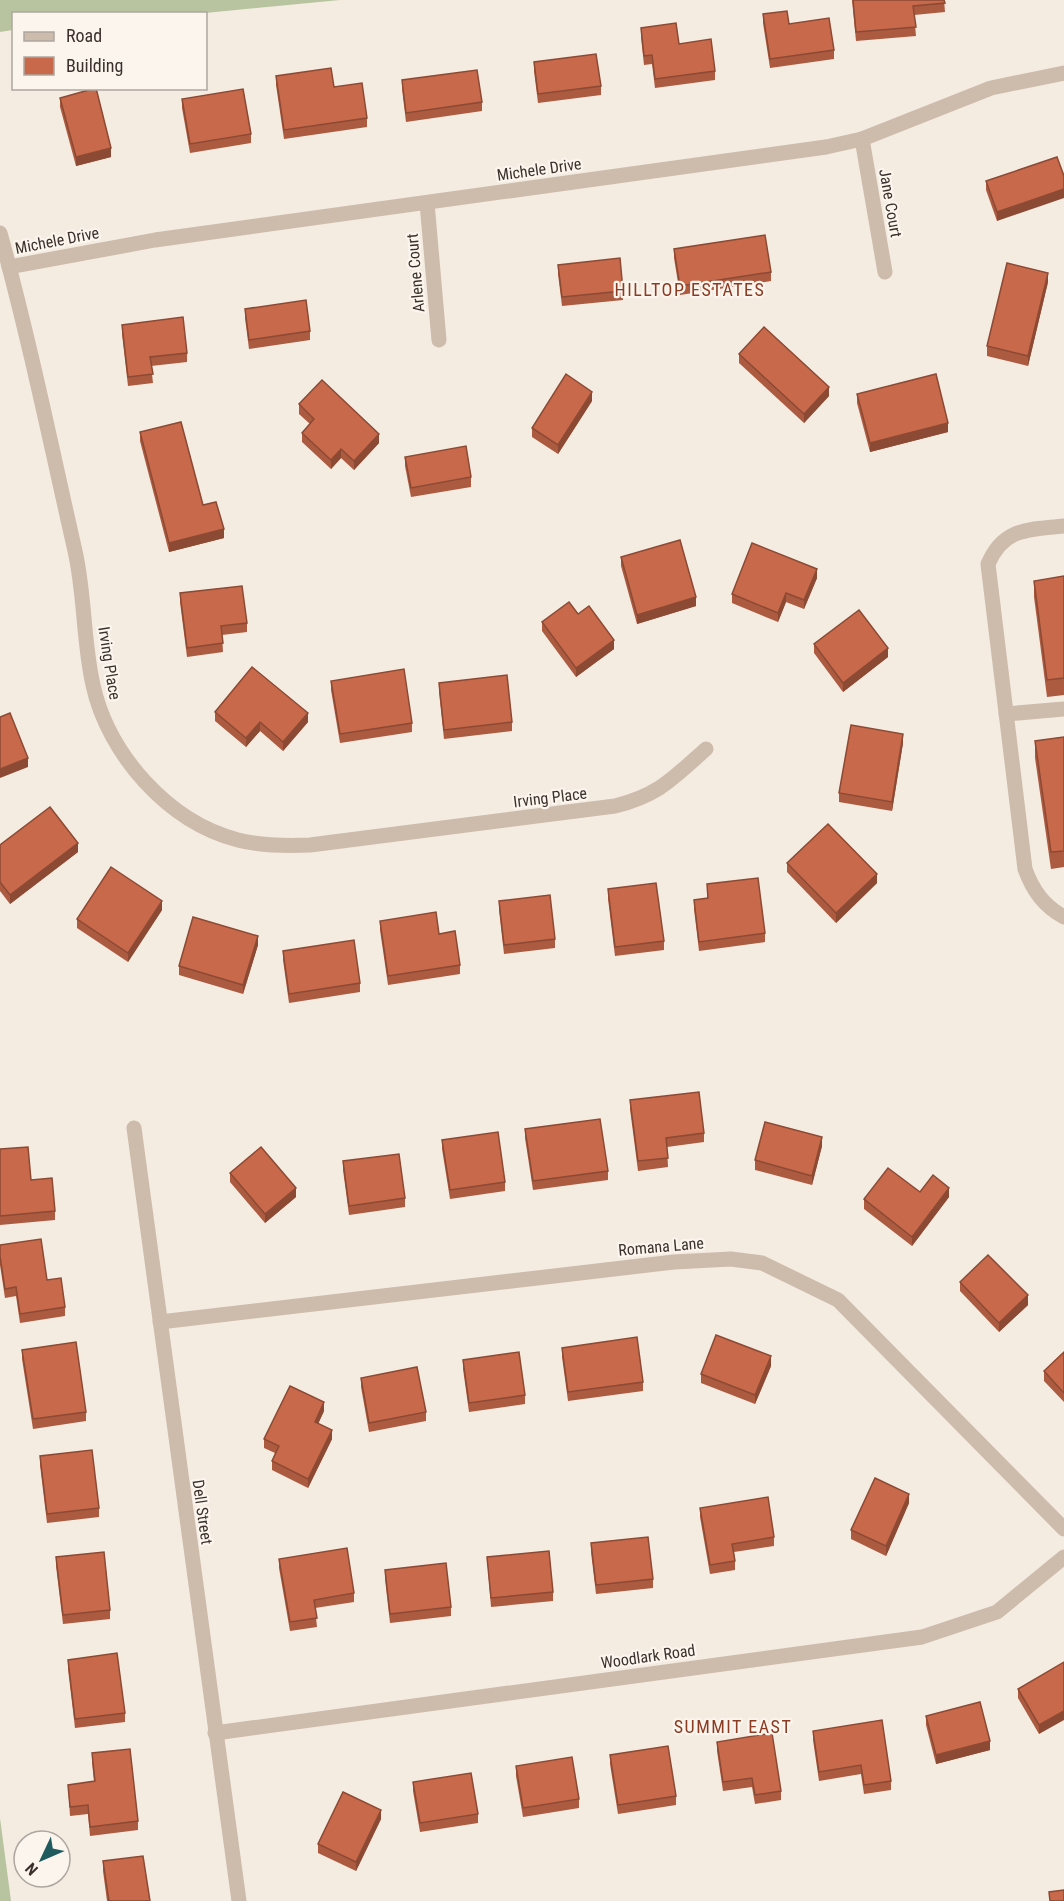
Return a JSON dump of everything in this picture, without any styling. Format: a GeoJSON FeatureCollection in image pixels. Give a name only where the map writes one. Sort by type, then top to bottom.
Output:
{"type":"FeatureCollection","features":[{"type":"Feature","properties":{"kind":"street","name":"Michele Drive"},"geometry":{"type":"LineString","coordinates":[[9,267],[155,240],[826,147],[862,139],[992,88],[1064,73]]}},
{"type":"Feature","properties":{"kind":"street","name":"Jane Court"},"geometry":{"type":"LineString","coordinates":[[862,139],[885,272]]}},
{"type":"Feature","properties":{"kind":"street","name":"Arlene Court"},"geometry":{"type":"LineString","coordinates":[[427,203],[439,340]]}},
{"type":"Feature","properties":{"kind":"street","name":"Irving Place"},"geometry":{"type":"LineString","coordinates":[[0,233],[81,581],[92,684],[100,712],[130,764],[176,809],[214,832],[238,840],[262,844],[310,845],[615,807],[643,799],[666,784],[705,749]]}},
{"type":"Feature","properties":{"kind":"street"},"geometry":{"type":"LineString","coordinates":[[1064,526],[1011,534],[996,548],[988,564],[1025,869],[1031,886],[1041,900],[1064,917]]}},
{"type":"Feature","properties":{"kind":"street"},"geometry":{"type":"LineString","coordinates":[[1006,714],[1064,709]]}},
{"type":"Feature","properties":{"kind":"street","name":"Dell Street"},"geometry":{"type":"LineString","coordinates":[[134,1128],[239,1901]]}},
{"type":"Feature","properties":{"kind":"street","name":"Romana Lane"},"geometry":{"type":"LineString","coordinates":[[160,1322],[674,1262],[731,1259],[762,1263],[838,1300],[1064,1529]]}},
{"type":"Feature","properties":{"kind":"street","name":"Woodlark Road"},"geometry":{"type":"LineString","coordinates":[[215,1733],[922,1637],[997,1612],[1064,1557]]}},
{"type":"Feature","properties":{"kind":"green space"},"geometry":{"type":"Polygon","coordinates":[[[0,0],[340,0],[207,13],[12,12],[12,30],[0,32],[0,0]]]}},
{"type":"Feature","properties":{"kind":"green space"},"geometry":{"type":"Polygon","coordinates":[[[0,1818],[11,1901],[0,1901],[0,1818]]]}},
{"type":"Feature","properties":{"kind":"building"},"geometry":{"type":"Polygon","coordinates":[[[853,0],[944,0],[945,3],[913,6],[916,27],[856,32],[853,0]]]}},
{"type":"Feature","properties":{"kind":"building"},"geometry":{"type":"Polygon","coordinates":[[[787,11],[789,24],[829,18],[834,50],[770,59],[763,14],[787,11]]]}},
{"type":"Feature","properties":{"kind":"building"},"geometry":{"type":"Polygon","coordinates":[[[676,23],[679,44],[711,39],[715,71],[655,79],[652,55],[644,56],[641,28],[676,23]]]}},
{"type":"Feature","properties":{"kind":"building"},"geometry":{"type":"Polygon","coordinates":[[[596,54],[601,86],[538,94],[534,62],[596,54]]]}},
{"type":"Feature","properties":{"kind":"building"},"geometry":{"type":"Polygon","coordinates":[[[331,68],[334,87],[362,83],[367,118],[284,130],[276,76],[331,68]]]}},
{"type":"Feature","properties":{"kind":"building"},"geometry":{"type":"Polygon","coordinates":[[[477,70],[482,102],[406,113],[402,80],[477,70]]]}},
{"type":"Feature","properties":{"kind":"building"},"geometry":{"type":"Polygon","coordinates":[[[243,89],[251,134],[190,144],[182,99],[243,89]]]}},
{"type":"Feature","properties":{"kind":"building"},"geometry":{"type":"Polygon","coordinates":[[[96,90],[111,148],[76,157],[60,98],[96,90]]]}},
{"type":"Feature","properties":{"kind":"building"},"geometry":{"type":"Polygon","coordinates":[[[1057,157],[1064,176],[1064,189],[997,212],[986,181],[1057,157]]]}},
{"type":"Feature","properties":{"kind":"building"},"geometry":{"type":"Polygon","coordinates":[[[765,235],[771,272],[680,286],[674,249],[765,235]]]}},
{"type":"Feature","properties":{"kind":"building"},"geometry":{"type":"Polygon","coordinates":[[[620,258],[623,291],[562,297],[558,265],[620,258]]]}},
{"type":"Feature","properties":{"kind":"building"},"geometry":{"type":"Polygon","coordinates":[[[1007,263],[1048,273],[1028,356],[987,346],[1007,263]]]}},
{"type":"Feature","properties":{"kind":"building"},"geometry":{"type":"Polygon","coordinates":[[[306,300],[310,331],[249,340],[245,309],[306,300]]]}},
{"type":"Feature","properties":{"kind":"building"},"geometry":{"type":"Polygon","coordinates":[[[183,317],[187,353],[150,357],[153,374],[128,377],[122,325],[183,317]]]}},
{"type":"Feature","properties":{"kind":"building"},"geometry":{"type":"Polygon","coordinates":[[[764,327],[829,387],[804,414],[739,354],[764,327]]]}},
{"type":"Feature","properties":{"kind":"building"},"geometry":{"type":"Polygon","coordinates":[[[566,374],[592,392],[558,445],[532,428],[566,374]]]}},
{"type":"Feature","properties":{"kind":"building"},"geometry":{"type":"Polygon","coordinates":[[[936,374],[948,423],[870,443],[857,394],[936,374]]]}},
{"type":"Feature","properties":{"kind":"building"},"geometry":{"type":"Polygon","coordinates":[[[322,380],[379,434],[354,461],[341,449],[331,460],[302,433],[314,419],[299,404],[322,380]]]}},
{"type":"Feature","properties":{"kind":"building"},"geometry":{"type":"Polygon","coordinates":[[[181,422],[203,505],[216,502],[224,529],[169,543],[140,432],[181,422]]]}},
{"type":"Feature","properties":{"kind":"building"},"geometry":{"type":"Polygon","coordinates":[[[466,446],[471,477],[411,488],[405,457],[466,446]]]}},
{"type":"Feature","properties":{"kind":"building"},"geometry":{"type":"Polygon","coordinates":[[[680,540],[696,597],[637,615],[621,557],[680,540]]]}},
{"type":"Feature","properties":{"kind":"building"},"geometry":{"type":"Polygon","coordinates":[[[752,543],[817,569],[804,600],[786,593],[778,613],[732,594],[752,543]]]}},
{"type":"Feature","properties":{"kind":"building"},"geometry":{"type":"Polygon","coordinates":[[[1064,576],[1064,678],[1047,680],[1034,581],[1064,576]]]}},
{"type":"Feature","properties":{"kind":"building"},"geometry":{"type":"Polygon","coordinates":[[[242,586],[247,623],[221,626],[223,643],[187,648],[180,593],[242,586]]]}},
{"type":"Feature","properties":{"kind":"building"},"geometry":{"type":"Polygon","coordinates":[[[569,602],[578,614],[589,606],[614,640],[576,668],[542,622],[569,602]]]}},
{"type":"Feature","properties":{"kind":"building"},"geometry":{"type":"Polygon","coordinates":[[[859,610],[888,648],[843,683],[814,644],[859,610]]]}},
{"type":"Feature","properties":{"kind":"building"},"geometry":{"type":"Polygon","coordinates":[[[252,667],[308,713],[283,742],[260,722],[246,738],[215,712],[252,667]]]}},
{"type":"Feature","properties":{"kind":"building"},"geometry":{"type":"Polygon","coordinates":[[[404,669],[412,723],[340,734],[331,681],[404,669]]]}},
{"type":"Feature","properties":{"kind":"building"},"geometry":{"type":"Polygon","coordinates":[[[507,675],[512,722],[444,730],[439,683],[507,675]]]}},
{"type":"Feature","properties":{"kind":"building"},"geometry":{"type":"Polygon","coordinates":[[[10,713],[28,758],[0,769],[0,717],[10,713]]]}},
{"type":"Feature","properties":{"kind":"building"},"geometry":{"type":"Polygon","coordinates":[[[851,725],[903,734],[892,802],[839,793],[851,725]]]}},
{"type":"Feature","properties":{"kind":"building"},"geometry":{"type":"Polygon","coordinates":[[[1064,737],[1064,851],[1051,852],[1035,741],[1064,737]]]}},
{"type":"Feature","properties":{"kind":"building"},"geometry":{"type":"Polygon","coordinates":[[[50,807],[78,843],[10,895],[0,882],[0,845],[50,807]]]}},
{"type":"Feature","properties":{"kind":"building"},"geometry":{"type":"Polygon","coordinates":[[[828,824],[877,874],[836,913],[787,863],[828,824]]]}},
{"type":"Feature","properties":{"kind":"building"},"geometry":{"type":"Polygon","coordinates":[[[111,867],[162,901],[128,953],[77,919],[111,867]]]}},
{"type":"Feature","properties":{"kind":"building"},"geometry":{"type":"Polygon","coordinates":[[[758,878],[765,933],[699,942],[694,900],[708,898],[707,884],[758,878]]]}},
{"type":"Feature","properties":{"kind":"building"},"geometry":{"type":"Polygon","coordinates":[[[656,883],[664,941],[615,947],[608,889],[656,883]]]}},
{"type":"Feature","properties":{"kind":"building"},"geometry":{"type":"Polygon","coordinates":[[[550,895],[555,939],[504,945],[499,901],[550,895]]]}},
{"type":"Feature","properties":{"kind":"building"},"geometry":{"type":"Polygon","coordinates":[[[436,912],[439,934],[455,931],[460,965],[388,976],[380,921],[436,912]]]}},
{"type":"Feature","properties":{"kind":"building"},"geometry":{"type":"Polygon","coordinates":[[[193,917],[258,936],[243,985],[179,966],[193,917]]]}},
{"type":"Feature","properties":{"kind":"building"},"geometry":{"type":"Polygon","coordinates":[[[354,940],[360,983],[289,994],[283,951],[354,940]]]}},
{"type":"Feature","properties":{"kind":"building"},"geometry":{"type":"Polygon","coordinates":[[[699,1092],[704,1133],[666,1138],[668,1158],[638,1161],[630,1100],[699,1092]]]}},
{"type":"Feature","properties":{"kind":"building"},"geometry":{"type":"Polygon","coordinates":[[[600,1119],[608,1171],[533,1181],[525,1129],[600,1119]]]}},
{"type":"Feature","properties":{"kind":"building"},"geometry":{"type":"Polygon","coordinates":[[[765,1122],[822,1137],[812,1176],[755,1160],[765,1122]]]}},
{"type":"Feature","properties":{"kind":"building"},"geometry":{"type":"Polygon","coordinates":[[[498,1132],[505,1182],[450,1190],[442,1140],[498,1132]]]}},
{"type":"Feature","properties":{"kind":"building"},"geometry":{"type":"Polygon","coordinates":[[[28,1147],[31,1180],[52,1178],[55,1211],[0,1216],[0,1149],[28,1147]]]}},
{"type":"Feature","properties":{"kind":"building"},"geometry":{"type":"Polygon","coordinates":[[[261,1147],[296,1188],[265,1214],[230,1173],[261,1147]]]}},
{"type":"Feature","properties":{"kind":"building"},"geometry":{"type":"Polygon","coordinates":[[[399,1154],[405,1198],[349,1206],[343,1161],[399,1154]]]}},
{"type":"Feature","properties":{"kind":"building"},"geometry":{"type":"Polygon","coordinates":[[[888,1168],[920,1192],[933,1175],[949,1188],[912,1237],[864,1199],[888,1168]]]}},
{"type":"Feature","properties":{"kind":"building"},"geometry":{"type":"Polygon","coordinates":[[[41,1239],[47,1280],[61,1278],[65,1307],[20,1314],[16,1287],[5,1289],[0,1245],[41,1239]]]}},
{"type":"Feature","properties":{"kind":"building"},"geometry":{"type":"Polygon","coordinates":[[[988,1255],[1028,1295],[999,1323],[960,1282],[988,1255]]]}},
{"type":"Feature","properties":{"kind":"building"},"geometry":{"type":"Polygon","coordinates":[[[716,1335],[771,1356],[755,1395],[701,1374],[716,1335]]]}},
{"type":"Feature","properties":{"kind":"building"},"geometry":{"type":"Polygon","coordinates":[[[637,1337],[643,1382],[568,1392],[562,1348],[637,1337]]]}},
{"type":"Feature","properties":{"kind":"building"},"geometry":{"type":"Polygon","coordinates":[[[76,1342],[86,1412],[33,1419],[22,1350],[76,1342]]]}},
{"type":"Feature","properties":{"kind":"building"},"geometry":{"type":"Polygon","coordinates":[[[519,1352],[525,1395],[469,1403],[463,1360],[519,1352]]]}},
{"type":"Feature","properties":{"kind":"building"},"geometry":{"type":"Polygon","coordinates":[[[1064,1352],[1064,1393],[1044,1371],[1064,1352]]]}},
{"type":"Feature","properties":{"kind":"building"},"geometry":{"type":"Polygon","coordinates":[[[417,1367],[426,1412],[369,1423],[361,1378],[417,1367]]]}},
{"type":"Feature","properties":{"kind":"building"},"geometry":{"type":"Polygon","coordinates":[[[290,1386],[324,1402],[315,1422],[332,1430],[308,1479],[272,1461],[279,1446],[264,1439],[290,1386]]]}},
{"type":"Feature","properties":{"kind":"building"},"geometry":{"type":"Polygon","coordinates":[[[92,1450],[99,1508],[47,1514],[40,1456],[92,1450]]]}},
{"type":"Feature","properties":{"kind":"building"},"geometry":{"type":"Polygon","coordinates":[[[875,1478],[909,1494],[886,1546],[851,1530],[875,1478]]]}},
{"type":"Feature","properties":{"kind":"building"},"geometry":{"type":"Polygon","coordinates":[[[768,1497],[774,1537],[732,1544],[735,1561],[710,1565],[700,1508],[768,1497]]]}},
{"type":"Feature","properties":{"kind":"building"},"geometry":{"type":"Polygon","coordinates":[[[648,1537],[653,1579],[596,1585],[591,1543],[648,1537]]]}},
{"type":"Feature","properties":{"kind":"building"},"geometry":{"type":"Polygon","coordinates":[[[347,1548],[354,1593],[314,1600],[317,1618],[290,1622],[279,1559],[347,1548]]]}},
{"type":"Feature","properties":{"kind":"building"},"geometry":{"type":"Polygon","coordinates":[[[549,1551],[553,1592],[491,1598],[487,1557],[549,1551]]]}},
{"type":"Feature","properties":{"kind":"building"},"geometry":{"type":"Polygon","coordinates":[[[104,1552],[110,1610],[63,1615],[56,1557],[104,1552]]]}},
{"type":"Feature","properties":{"kind":"building"},"geometry":{"type":"Polygon","coordinates":[[[446,1563],[451,1607],[390,1614],[385,1570],[446,1563]]]}},
{"type":"Feature","properties":{"kind":"building"},"geometry":{"type":"Polygon","coordinates":[[[117,1653],[125,1713],[75,1719],[68,1660],[117,1653]]]}},
{"type":"Feature","properties":{"kind":"building"},"geometry":{"type":"Polygon","coordinates":[[[1064,1662],[1064,1711],[1039,1725],[1018,1689],[1064,1662]]]}},
{"type":"Feature","properties":{"kind":"building"},"geometry":{"type":"Polygon","coordinates":[[[980,1702],[990,1741],[936,1755],[926,1716],[980,1702]]]}},
{"type":"Feature","properties":{"kind":"building"},"geometry":{"type":"Polygon","coordinates":[[[882,1720],[891,1781],[864,1785],[861,1765],[819,1772],[813,1731],[882,1720]]]}},
{"type":"Feature","properties":{"kind":"building"},"geometry":{"type":"Polygon","coordinates":[[[772,1733],[781,1791],[755,1795],[752,1778],[723,1782],[717,1742],[772,1733]]]}},
{"type":"Feature","properties":{"kind":"building"},"geometry":{"type":"Polygon","coordinates":[[[668,1746],[676,1796],[618,1805],[610,1755],[668,1746]]]}},
{"type":"Feature","properties":{"kind":"building"},"geometry":{"type":"Polygon","coordinates":[[[130,1749],[138,1821],[90,1827],[88,1805],[70,1807],[68,1785],[95,1781],[92,1753],[130,1749]]]}},
{"type":"Feature","properties":{"kind":"building"},"geometry":{"type":"Polygon","coordinates":[[[572,1757],[579,1799],[523,1808],[516,1766],[572,1757]]]}},
{"type":"Feature","properties":{"kind":"building"},"geometry":{"type":"Polygon","coordinates":[[[471,1773],[478,1814],[420,1823],[413,1782],[471,1773]]]}},
{"type":"Feature","properties":{"kind":"building"},"geometry":{"type":"Polygon","coordinates":[[[343,1792],[381,1810],[356,1862],[318,1844],[343,1792]]]}},
{"type":"Feature","properties":{"kind":"building"},"geometry":{"type":"Polygon","coordinates":[[[143,1856],[150,1901],[109,1901],[103,1861],[143,1856]]]}},
{"type":"Feature","properties":{"kind":"building"},"geometry":{"type":"Polygon","coordinates":[[[1064,1890],[1064,1901],[1050,1901],[1049,1892],[1064,1890]]]}},
{"type":"Feature","properties":{"kind":"district","name":"HILLTOP ESTATES"},"geometry":{"type":"Point","coordinates":[690,290]}},
{"type":"Feature","properties":{"kind":"district","name":"SUMMIT EAST"},"geometry":{"type":"Point","coordinates":[733,1727]}}]}
